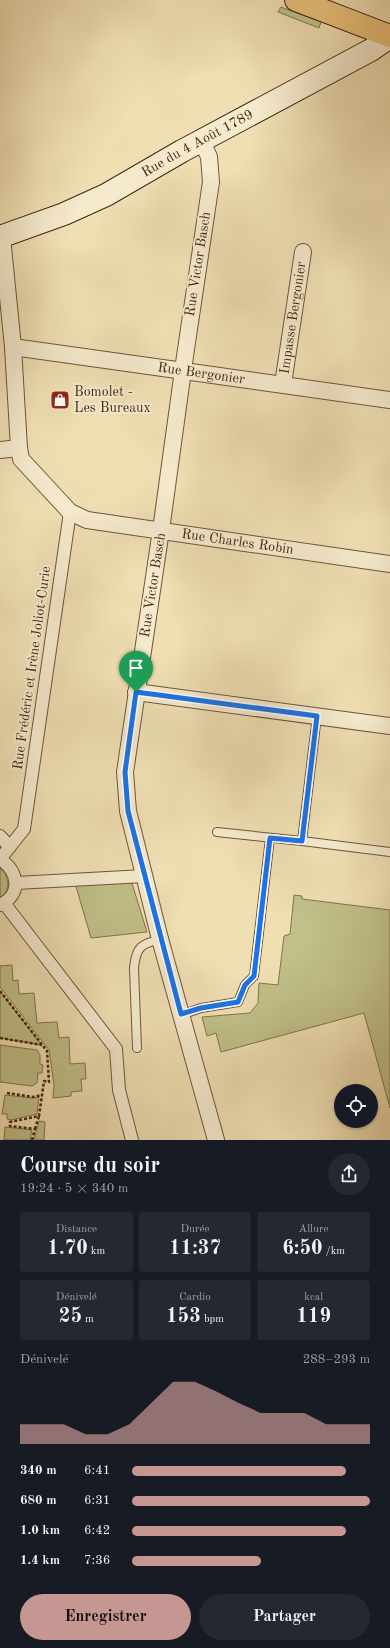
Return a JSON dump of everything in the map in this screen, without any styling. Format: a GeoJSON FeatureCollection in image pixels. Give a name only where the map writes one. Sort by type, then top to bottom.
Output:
{"type":"FeatureCollection","features":[{"type":"Feature","properties":{"kind":"main road"},"geometry":{"type":"LineString","coordinates":[[296,0],[390,37]]}},
{"type":"Feature","properties":{"kind":"main road","name":"Rue du 4 Août 1789"},"geometry":{"type":"LineString","coordinates":[[1,237],[64,214],[106,195],[202,141],[371,50],[390,37]]}},
{"type":"Feature","properties":{"kind":"street","name":"Rue Victor Basch"},"geometry":{"type":"LineString","coordinates":[[202,141],[209,158],[211,182],[125,772],[128,811],[144,876],[216,1140]]}},
{"type":"Feature","properties":{"kind":"street","name":"Rue Charles Robin"},"geometry":{"type":"LineString","coordinates":[[1,237],[13,347],[19,448],[21,459],[70,512],[87,520],[390,564]]}},
{"type":"Feature","properties":{"kind":"street","name":"Impasse Bergonier"},"geometry":{"type":"LineString","coordinates":[[284,384],[303,252]]}},
{"type":"Feature","properties":{"kind":"street","name":"Rue Bergonier"},"geometry":{"type":"LineString","coordinates":[[13,347],[390,400]]}},
{"type":"Feature","properties":{"kind":"street"},"geometry":{"type":"LineString","coordinates":[[0,450],[19,448]]}},
{"type":"Feature","properties":{"kind":"street","name":"Rue Frédéric et Irène Joliot-Curie"},"geometry":{"type":"LineString","coordinates":[[0,859],[24,828],[70,512]]}},
{"type":"Feature","properties":{"kind":"street"},"geometry":{"type":"LineString","coordinates":[[136,692],[390,726]]}},
{"type":"Feature","properties":{"kind":"street"},"geometry":{"type":"LineString","coordinates":[[0,836],[10,848]]}},
{"type":"Feature","properties":{"kind":"street"},"geometry":{"type":"LineString","coordinates":[[0,859],[8,864],[14,873],[16,883],[13,894],[2,904],[116,1049],[119,1090],[132,1140]]}},
{"type":"Feature","properties":{"kind":"street"},"geometry":{"type":"LineString","coordinates":[[16,883],[144,876]]}},
{"type":"Feature","properties":{"kind":"lane"},"geometry":{"type":"LineString","coordinates":[[302,841],[317,716]]}},
{"type":"Feature","properties":{"kind":"lane"},"geometry":{"type":"LineString","coordinates":[[217,832],[390,852]]}},
{"type":"Feature","properties":{"kind":"lane"},"geometry":{"type":"LineString","coordinates":[[181,1014],[201,1008],[238,1002],[245,985],[254,976],[270,838]]}},
{"type":"Feature","properties":{"kind":"lane"},"geometry":{"type":"LineString","coordinates":[[137,1048],[134,968],[135,958],[139,947],[147,942],[160,939]]}},
{"type":"Feature","properties":{"kind":"path"},"geometry":{"type":"LineString","coordinates":[[0,991],[47,1051],[49,1082],[44,1081],[39,1116],[32,1140]]}},
{"type":"Feature","properties":{"kind":"path"},"geometry":{"type":"LineString","coordinates":[[0,1038],[42,1045]]}},
{"type":"Feature","properties":{"kind":"path"},"geometry":{"type":"LineString","coordinates":[[6,1093],[33,1097],[42,1095]]}},
{"type":"Feature","properties":{"kind":"path"},"geometry":{"type":"LineString","coordinates":[[35,1129],[10,1126],[10,1122],[39,1116]]}},
{"type":"Feature","properties":{"kind":"green space"},"geometry":{"type":"Polygon","coordinates":[[[281,7],[321,22],[319,28],[278,12],[281,7]]]}},
{"type":"Feature","properties":{"kind":"green space"},"geometry":{"type":"Polygon","coordinates":[[[0,868],[6,876],[8,884],[4,896],[0,899],[0,868]]]}},
{"type":"Feature","properties":{"kind":"green space"},"geometry":{"type":"Polygon","coordinates":[[[131,880],[147,932],[91,938],[75,883],[131,880]]]}},
{"type":"Feature","properties":{"kind":"green space"},"geometry":{"type":"Polygon","coordinates":[[[294,895],[302,896],[302,899],[390,910],[390,1108],[364,1013],[221,1052],[216,1033],[207,1036],[202,1017],[250,1013],[258,1003],[259,983],[278,985],[284,936],[290,934],[294,895]]]}},
{"type":"Feature","properties":{"kind":"green space"},"geometry":{"type":"Polygon","coordinates":[[[12,965],[13,981],[18,980],[19,994],[34,993],[37,1023],[57,1022],[59,1038],[69,1037],[70,1064],[85,1063],[86,1079],[81,1079],[82,1091],[71,1092],[71,1096],[53,1098],[54,1085],[49,1050],[0,987],[0,966],[12,965]]]}},
{"type":"Feature","properties":{"kind":"green space"},"geometry":{"type":"Polygon","coordinates":[[[0,991],[42,1045],[0,1038],[0,991]]]}},
{"type":"Feature","properties":{"kind":"green space"},"geometry":{"type":"Polygon","coordinates":[[[0,1045],[37,1050],[40,1055],[40,1064],[43,1065],[42,1073],[38,1073],[37,1083],[32,1086],[0,1082],[0,1045]]]}},
{"type":"Feature","properties":{"kind":"green space"},"geometry":{"type":"Polygon","coordinates":[[[5,1095],[32,1098],[39,1097],[37,1114],[11,1120],[7,1119],[7,1114],[2,1114],[5,1095]]]}},
{"type":"Feature","properties":{"kind":"green space"},"geometry":{"type":"Polygon","coordinates":[[[39,1121],[45,1122],[44,1140],[34,1140],[39,1121]]]}},
{"type":"Feature","properties":{"kind":"green space"},"geometry":{"type":"Polygon","coordinates":[[[5,1127],[32,1130],[30,1140],[4,1140],[5,1127]]]}},
{"type":"Feature","properties":{"kind":"place","name":"Bomolet - Les Bureaux"},"geometry":{"type":"Point","coordinates":[60,400]}},
{"type":"Feature","properties":{"kind":"route"},"geometry":{"type":"LineString","coordinates":[[136,692],[317,716],[302,841],[270,838],[254,976],[245,985],[238,1002],[201,1008],[181,1014],[160,939],[128,811],[125,772],[136,692]]}}]}
